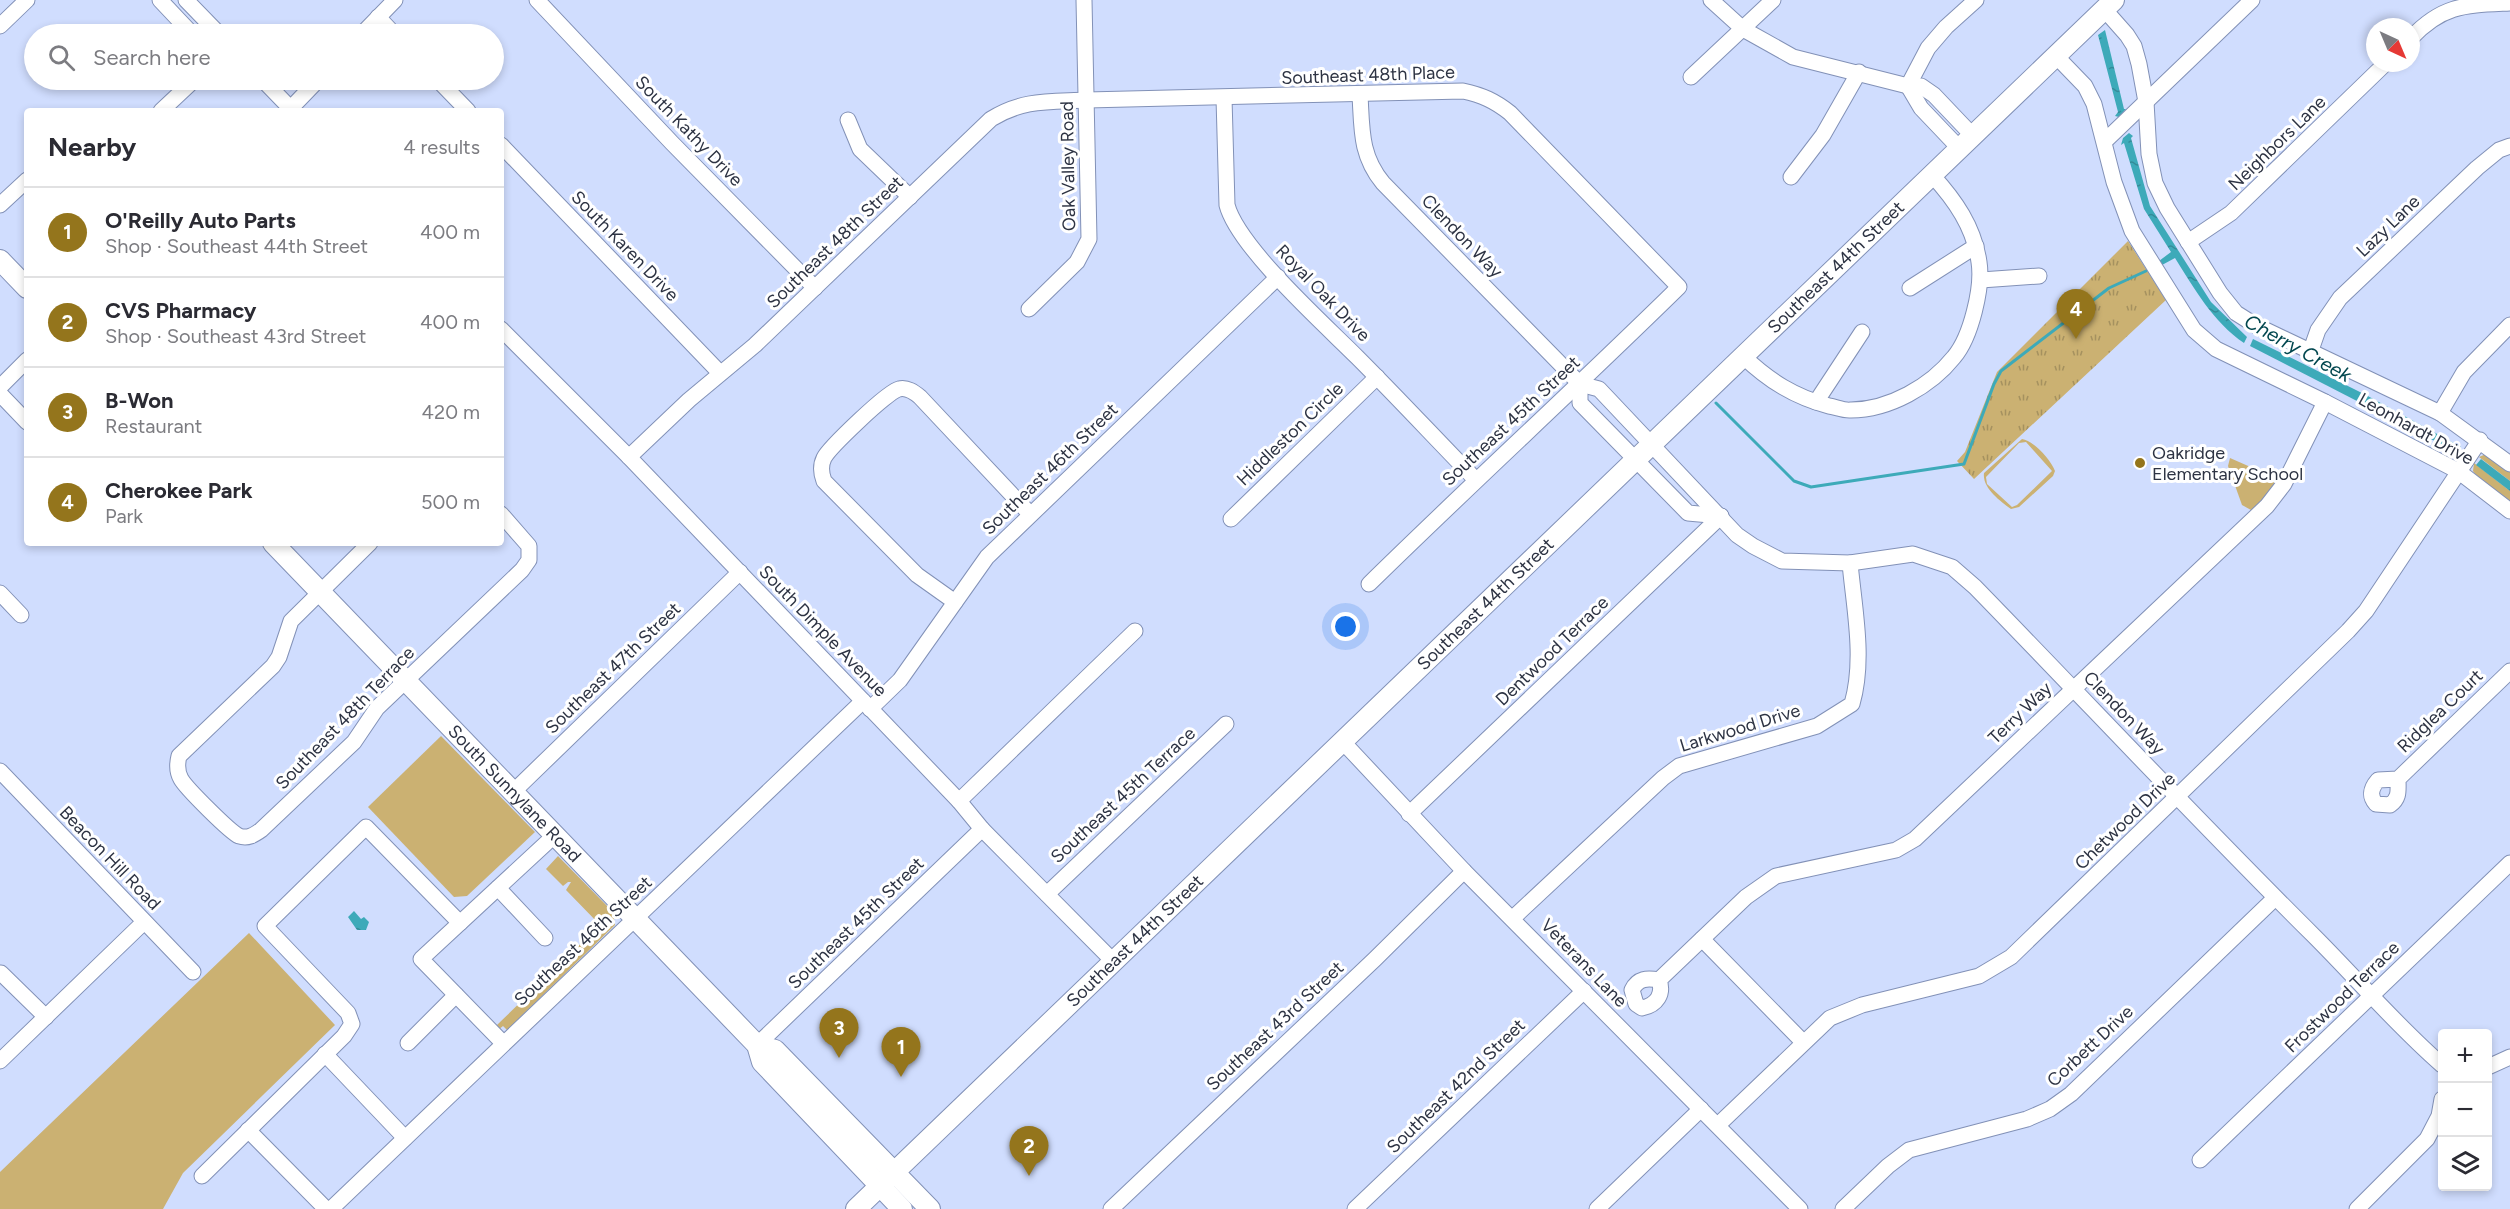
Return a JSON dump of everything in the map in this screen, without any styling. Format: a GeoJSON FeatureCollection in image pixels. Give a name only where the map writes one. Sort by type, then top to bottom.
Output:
{"type":"FeatureCollection","features":[{"type":"Feature","properties":{"kind":"main road","name":"Southeast 44th Street"},"geometry":{"type":"LineString","coordinates":[[856,1209],[1343,742],[1642,465],[1743,356],[2109,5]]}},
{"type":"Feature","properties":{"kind":"main road"},"geometry":{"type":"LineString","coordinates":[[3,270],[24,286]]}},
{"type":"Feature","properties":{"kind":"main road","name":"South Sunnylane Road"},"geometry":{"type":"LineString","coordinates":[[276,546],[757,1045],[762,1062],[902,1209]]}},
{"type":"Feature","properties":{"kind":"main road","name":"South Sunnylane Road"},"geometry":{"type":"LineString","coordinates":[[757,1045],[775,1050],[930,1209]]}},
{"type":"Feature","properties":{"kind":"street"},"geometry":{"type":"LineString","coordinates":[[0,26],[27,0]]}},
{"type":"Feature","properties":{"kind":"street"},"geometry":{"type":"LineString","coordinates":[[160,0],[183,24]]}},
{"type":"Feature","properties":{"kind":"street"},"geometry":{"type":"LineString","coordinates":[[186,0],[209,24]]}},
{"type":"Feature","properties":{"kind":"street"},"geometry":{"type":"LineString","coordinates":[[371,24],[395,0]]}},
{"type":"Feature","properties":{"kind":"street","name":"South Kathy Drive"},"geometry":{"type":"LineString","coordinates":[[537,0],[672,143],[815,288]]}},
{"type":"Feature","properties":{"kind":"street","name":"Oak Valley Road"},"geometry":{"type":"LineString","coordinates":[[1029,309],[1077,262],[1089,239],[1084,0]]}},
{"type":"Feature","properties":{"kind":"street"},"geometry":{"type":"LineString","coordinates":[[1711,0],[1743,29],[1793,57],[1908,86],[1921,86],[1934,95],[1966,142]]}},
{"type":"Feature","properties":{"kind":"street"},"geometry":{"type":"LineString","coordinates":[[1691,77],[1773,0]]}},
{"type":"Feature","properties":{"kind":"street"},"geometry":{"type":"LineString","coordinates":[[1908,86],[1928,48],[1946,27],[1976,0]]}},
{"type":"Feature","properties":{"kind":"street"},"geometry":{"type":"LineString","coordinates":[[2105,141],[2252,0]]}},
{"type":"Feature","properties":{"kind":"street"},"geometry":{"type":"LineString","coordinates":[[2420,29],[2442,12],[2471,5],[2510,3]]}},
{"type":"Feature","properties":{"kind":"street","name":"Leonhardt Drive"},"geometry":{"type":"LineString","coordinates":[[2109,5],[2134,45],[2146,102],[2149,154],[2155,183],[2220,293],[2236,313],[2255,325],[2440,413],[2510,511]]}},
{"type":"Feature","properties":{"kind":"street"},"geometry":{"type":"LineString","coordinates":[[378,17],[385,24]]}},
{"type":"Feature","properties":{"kind":"street","name":"Leonhardt Drive"},"geometry":{"type":"LineString","coordinates":[[2056,56],[2085,86],[2094,104],[2114,182],[2132,231],[2194,330],[2216,349],[2325,402],[2469,456],[2510,464]]}},
{"type":"Feature","properties":{"kind":"street"},"geometry":{"type":"LineString","coordinates":[[1791,177],[1823,135],[1859,72]]}},
{"type":"Feature","properties":{"kind":"street","name":"Neighbors Lane"},"geometry":{"type":"LineString","coordinates":[[2188,242],[2231,213],[2377,72]]}},
{"type":"Feature","properties":{"kind":"street"},"geometry":{"type":"LineString","coordinates":[[164,108],[183,90]]}},
{"type":"Feature","properties":{"kind":"street"},"geometry":{"type":"LineString","coordinates":[[273,90],[290,108]]}},
{"type":"Feature","properties":{"kind":"street"},"geometry":{"type":"LineString","coordinates":[[294,108],[309,90]]}},
{"type":"Feature","properties":{"kind":"street"},"geometry":{"type":"LineString","coordinates":[[448,90],[465,108]]}},
{"type":"Feature","properties":{"kind":"street","name":"Southeast 48th Place"},"geometry":{"type":"LineString","coordinates":[[1087,100],[1463,91],[1495,101],[1679,287]]}},
{"type":"Feature","properties":{"kind":"street","name":"Clendon Way"},"geometry":{"type":"LineString","coordinates":[[1360,95],[1364,149],[1372,170],[1580,384],[1599,389],[1688,480],[1737,535],[1782,561],[1850,563],[1913,554],[1952,567],[1975,587],[2421,1048],[2438,1062]]}},
{"type":"Feature","properties":{"kind":"street","name":"Royal Oak Drive"},"geometry":{"type":"LineString","coordinates":[[1224,98],[1227,205],[1230,217],[1242,236],[1278,277],[1475,479]]}},
{"type":"Feature","properties":{"kind":"street","name":"Southeast 48th Street"},"geometry":{"type":"LineString","coordinates":[[629,457],[720,373],[755,345],[991,119],[1029,103],[1087,100]]}},
{"type":"Feature","properties":{"kind":"street"},"geometry":{"type":"LineString","coordinates":[[848,120],[860,149],[910,197]]}},
{"type":"Feature","properties":{"kind":"street","name":"Lazy Lane"},"geometry":{"type":"LineString","coordinates":[[2311,350],[2318,330],[2340,298],[2477,168],[2499,150],[2510,146]]}},
{"type":"Feature","properties":{"kind":"street","name":"South Karen Drive"},"geometry":{"type":"LineString","coordinates":[[504,148],[720,373]]}},
{"type":"Feature","properties":{"kind":"street"},"geometry":{"type":"LineString","coordinates":[[1743,356],[1766,377],[1784,389],[1816,402],[1849,411],[1884,405],[1928,382],[1955,356],[1970,323],[1980,280],[1976,246],[1954,199],[1932,175]]}},
{"type":"Feature","properties":{"kind":"street"},"geometry":{"type":"LineString","coordinates":[[0,205],[24,183]]}},
{"type":"Feature","properties":{"kind":"street"},"geometry":{"type":"LineString","coordinates":[[1910,288],[1976,246]]}},
{"type":"Feature","properties":{"kind":"street"},"geometry":{"type":"LineString","coordinates":[[1980,280],[2039,276]]}},
{"type":"Feature","properties":{"kind":"street","name":"Southeast 46th Street"},"geometry":{"type":"LineString","coordinates":[[331,1209],[636,918],[867,705],[900,680],[987,557],[1278,277]]}},
{"type":"Feature","properties":{"kind":"street","name":"Southeast 45th Street"},"geometry":{"type":"LineString","coordinates":[[1369,584],[1475,479],[1580,384],[1679,287]]}},
{"type":"Feature","properties":{"kind":"street"},"geometry":{"type":"LineString","coordinates":[[2440,413],[2464,372],[2510,324]]}},
{"type":"Feature","properties":{"kind":"street","name":"South Dimple Avenue"},"geometry":{"type":"LineString","coordinates":[[504,332],[629,457],[959,801],[982,829],[1114,962]]}},
{"type":"Feature","properties":{"kind":"street"},"geometry":{"type":"LineString","coordinates":[[1816,402],[1862,332]]}},
{"type":"Feature","properties":{"kind":"street"},"geometry":{"type":"LineString","coordinates":[[0,387],[24,363]]}},
{"type":"Feature","properties":{"kind":"street","name":"Hiddleston Circle"},"geometry":{"type":"LineString","coordinates":[[1230,519],[1377,377]]}},
{"type":"Feature","properties":{"kind":"street","name":"Clendon Way"},"geometry":{"type":"LineString","coordinates":[[1580,384],[1580,403],[1688,513],[1721,516]]}},
{"type":"Feature","properties":{"kind":"street"},"geometry":{"type":"LineString","coordinates":[[955,602],[917,575],[824,481],[821,467],[828,452],[888,394],[901,388],[908,389],[920,398],[1030,514]]}},
{"type":"Feature","properties":{"kind":"street"},"geometry":{"type":"LineString","coordinates":[[0,394],[24,419]]}},
{"type":"Feature","properties":{"kind":"street","name":"Terry Way"},"geometry":{"type":"LineString","coordinates":[[1659,980],[1746,897],[1776,876],[1896,850],[1915,839],[2266,506],[2284,484],[2325,402]]}},
{"type":"Feature","properties":{"kind":"street","name":"Chetwood Drive"},"geometry":{"type":"LineString","coordinates":[[1718,1125],[1830,1018],[1862,1005],[1979,976],[2011,957],[2360,618],[2469,456]]}},
{"type":"Feature","properties":{"kind":"street"},"geometry":{"type":"LineString","coordinates":[[1672,496],[1688,480]]}},
{"type":"Feature","properties":{"kind":"street","name":"Dentwood Terrace"},"geometry":{"type":"LineString","coordinates":[[1409,814],[1721,516]]}},
{"type":"Feature","properties":{"kind":"street","name":"Southeast 48th Terrace"},"geometry":{"type":"LineString","coordinates":[[320,592],[291,621],[279,657],[273,666],[179,756],[177,766],[181,779],[239,836],[250,837],[261,830],[354,742],[377,708],[522,570],[529,560],[529,546],[504,517]]}},
{"type":"Feature","properties":{"kind":"street"},"geometry":{"type":"LineString","coordinates":[[320,592],[367,546]]}},
{"type":"Feature","properties":{"kind":"street","name":"Larkwood Drive"},"geometry":{"type":"LineString","coordinates":[[1513,918],[1663,778],[1679,766],[1817,726],[1852,704],[1857,687],[1858,657],[1850,563]]}},
{"type":"Feature","properties":{"kind":"street","name":"Southeast 47th Street"},"geometry":{"type":"LineString","coordinates":[[513,792],[740,573]]}},
{"type":"Feature","properties":{"kind":"street"},"geometry":{"type":"LineString","coordinates":[[0,593],[21,615]]}},
{"type":"Feature","properties":{"kind":"street"},"geometry":{"type":"LineString","coordinates":[[959,801],[1135,631]]}},
{"type":"Feature","properties":{"kind":"street","name":"Ridglea Court"},"geometry":{"type":"LineString","coordinates":[[2398,779],[2510,671]]}},
{"type":"Feature","properties":{"kind":"street","name":"Southeast 45th Terrace"},"geometry":{"type":"LineString","coordinates":[[1047,894],[1227,724]]}},
{"type":"Feature","properties":{"kind":"street","name":"Veterans Lane"},"geometry":{"type":"LineString","coordinates":[[1343,742],[1464,871],[1800,1209]]}},
{"type":"Feature","properties":{"kind":"street","name":"Beacon Hill Road"},"geometry":{"type":"LineString","coordinates":[[1,774],[193,972]]}},
{"type":"Feature","properties":{"kind":"street"},"geometry":{"type":"LineString","coordinates":[[202,1176],[350,1029],[352,1019],[265,926],[366,826],[459,923]]}},
{"type":"Feature","properties":{"kind":"street","name":"Southeast 45th Street"},"geometry":{"type":"LineString","coordinates":[[757,1045],[982,829]]}},
{"type":"Feature","properties":{"kind":"street"},"geometry":{"type":"LineString","coordinates":[[503,1043],[421,959],[555,835]]}},
{"type":"Feature","properties":{"kind":"street","name":"Frostwood Terrace"},"geometry":{"type":"LineString","coordinates":[[2200,1160],[2510,863]]}},
{"type":"Feature","properties":{"kind":"street","name":"Southeast 43rd Street"},"geometry":{"type":"LineString","coordinates":[[1111,1209],[1375,959],[1464,871]]}},
{"type":"Feature","properties":{"kind":"street"},"geometry":{"type":"LineString","coordinates":[[498,888],[545,938]]}},
{"type":"Feature","properties":{"kind":"street","name":"Corbett Drive"},"geometry":{"type":"LineString","coordinates":[[1843,1209],[1888,1166],[1909,1150],[2027,1119],[2050,1109],[2071,1094],[2275,898]]}},
{"type":"Feature","properties":{"kind":"street"},"geometry":{"type":"LineString","coordinates":[[0,1061],[144,921]]}},
{"type":"Feature","properties":{"kind":"street"},"geometry":{"type":"LineString","coordinates":[[1702,939],[1803,1042]]}},
{"type":"Feature","properties":{"kind":"street"},"geometry":{"type":"LineString","coordinates":[[1,973],[46,1017]]}},
{"type":"Feature","properties":{"kind":"street","name":"Southeast 42nd Street"},"geometry":{"type":"LineString","coordinates":[[1355,1209],[1584,991]]}},
{"type":"Feature","properties":{"kind":"street"},"geometry":{"type":"LineString","coordinates":[[408,1043],[456,995]]}},
{"type":"Feature","properties":{"kind":"street"},"geometry":{"type":"LineString","coordinates":[[325,1054],[405,1138]]}},
{"type":"Feature","properties":{"kind":"street"},"geometry":{"type":"LineString","coordinates":[[2492,1065],[2510,1057]]}},
{"type":"Feature","properties":{"kind":"street"},"geometry":{"type":"LineString","coordinates":[[1597,1209],[1701,1109]]}},
{"type":"Feature","properties":{"kind":"street"},"geometry":{"type":"LineString","coordinates":[[2357,1209],[2427,1139],[2438,1118]]}},
{"type":"Feature","properties":{"kind":"street"},"geometry":{"type":"LineString","coordinates":[[248,1130],[316,1206]]}},
{"type":"Feature","properties":{"kind":"green space"},"geometry":{"type":"Polygon","coordinates":[[[2128,241],[2166,300],[1974,479],[1957,461],[1965,452],[1997,372],[2128,241]]]}},
{"type":"Feature","properties":{"kind":"green space"},"geometry":{"type":"Polygon","coordinates":[[[2022,439],[2032,443],[2042,452],[2055,471],[2053,476],[2019,507],[2011,509],[1989,489],[1984,479],[1984,473],[2022,439]],[[2026,442],[2019,443],[1986,477],[1987,484],[2012,507],[2017,505],[2052,471],[2026,442]]]}},
{"type":"Feature","properties":{"kind":"green space"},"geometry":{"type":"Polygon","coordinates":[[[2486,454],[2510,468],[2510,481],[2479,457],[2486,454]]]}},
{"type":"Feature","properties":{"kind":"green space"},"geometry":{"type":"Polygon","coordinates":[[[2230,458],[2271,476],[2275,484],[2251,510],[2242,505],[2228,466],[2230,458]]]}},
{"type":"Feature","properties":{"kind":"green space"},"geometry":{"type":"Polygon","coordinates":[[[2474,463],[2510,491],[2510,503],[2478,478],[2473,471],[2474,463]]]}},
{"type":"Feature","properties":{"kind":"green space"},"geometry":{"type":"Polygon","coordinates":[[[441,736],[535,832],[467,896],[454,897],[368,807],[441,736]]]}},
{"type":"Feature","properties":{"kind":"green space"},"geometry":{"type":"Polygon","coordinates":[[[558,856],[613,912],[615,925],[507,1030],[503,1026],[498,1030],[497,1025],[600,925],[566,890],[571,882],[563,886],[546,869],[558,856]]]}},
{"type":"Feature","properties":{"kind":"green space"},"geometry":{"type":"Polygon","coordinates":[[[249,933],[335,1025],[183,1173],[163,1209],[0,1209],[0,1172],[249,933]]]}},
{"type":"Feature","properties":{"kind":"water"},"geometry":{"type":"Polygon","coordinates":[[[2105,30],[2124,109],[2126,109],[2119,117],[2115,116],[2118,112],[2098,35],[2105,30]]]}},
{"type":"Feature","properties":{"kind":"water"},"geometry":{"type":"Polygon","coordinates":[[[2129,133],[2133,136],[2131,138],[2150,206],[2211,302],[2247,337],[2244,343],[2214,315],[2175,258],[2162,265],[2159,261],[2171,252],[2144,209],[2124,143],[2121,145],[2123,138],[2129,133]]]}},
{"type":"Feature","properties":{"kind":"water"},"geometry":{"type":"Polygon","coordinates":[[[2253,339],[2366,395],[2461,447],[2458,453],[2250,346],[2253,339]]]}},
{"type":"Feature","properties":{"kind":"water"},"geometry":{"type":"Polygon","coordinates":[[[2481,459],[2510,481],[2510,491],[2476,465],[2481,459]]]}},
{"type":"Feature","properties":{"kind":"water"},"geometry":{"type":"Polygon","coordinates":[[[354,911],[361,919],[364,917],[369,922],[366,930],[357,930],[348,917],[354,911]]]}},
{"type":"Feature","properties":{"kind":"waterway"},"geometry":{"type":"LineString","coordinates":[[1716,403],[1794,481],[1811,487],[1964,464],[2001,371],[2109,288],[2146,271]]}},
{"type":"Feature","properties":{"kind":"place","name":"Cherokee Park"},"geometry":{"type":"Point","coordinates":[2076,339]}},
{"type":"Feature","properties":{"kind":"place","name":"Oakridge Elementary School"},"geometry":{"type":"Point","coordinates":[2140,463]}},
{"type":"Feature","properties":{"kind":"place","name":"B-Won"},"geometry":{"type":"Point","coordinates":[839,1058]}},
{"type":"Feature","properties":{"kind":"place","name":"O'Reilly Auto Parts"},"geometry":{"type":"Point","coordinates":[901,1077]}},
{"type":"Feature","properties":{"kind":"place","name":"CVS Pharmacy"},"geometry":{"type":"Point","coordinates":[1029,1176]}},
{"type":"Feature","properties":{"kind":"water label","name":"Cherry Creek"},"geometry":{"type":"Point","coordinates":[2298,348]}}]}
